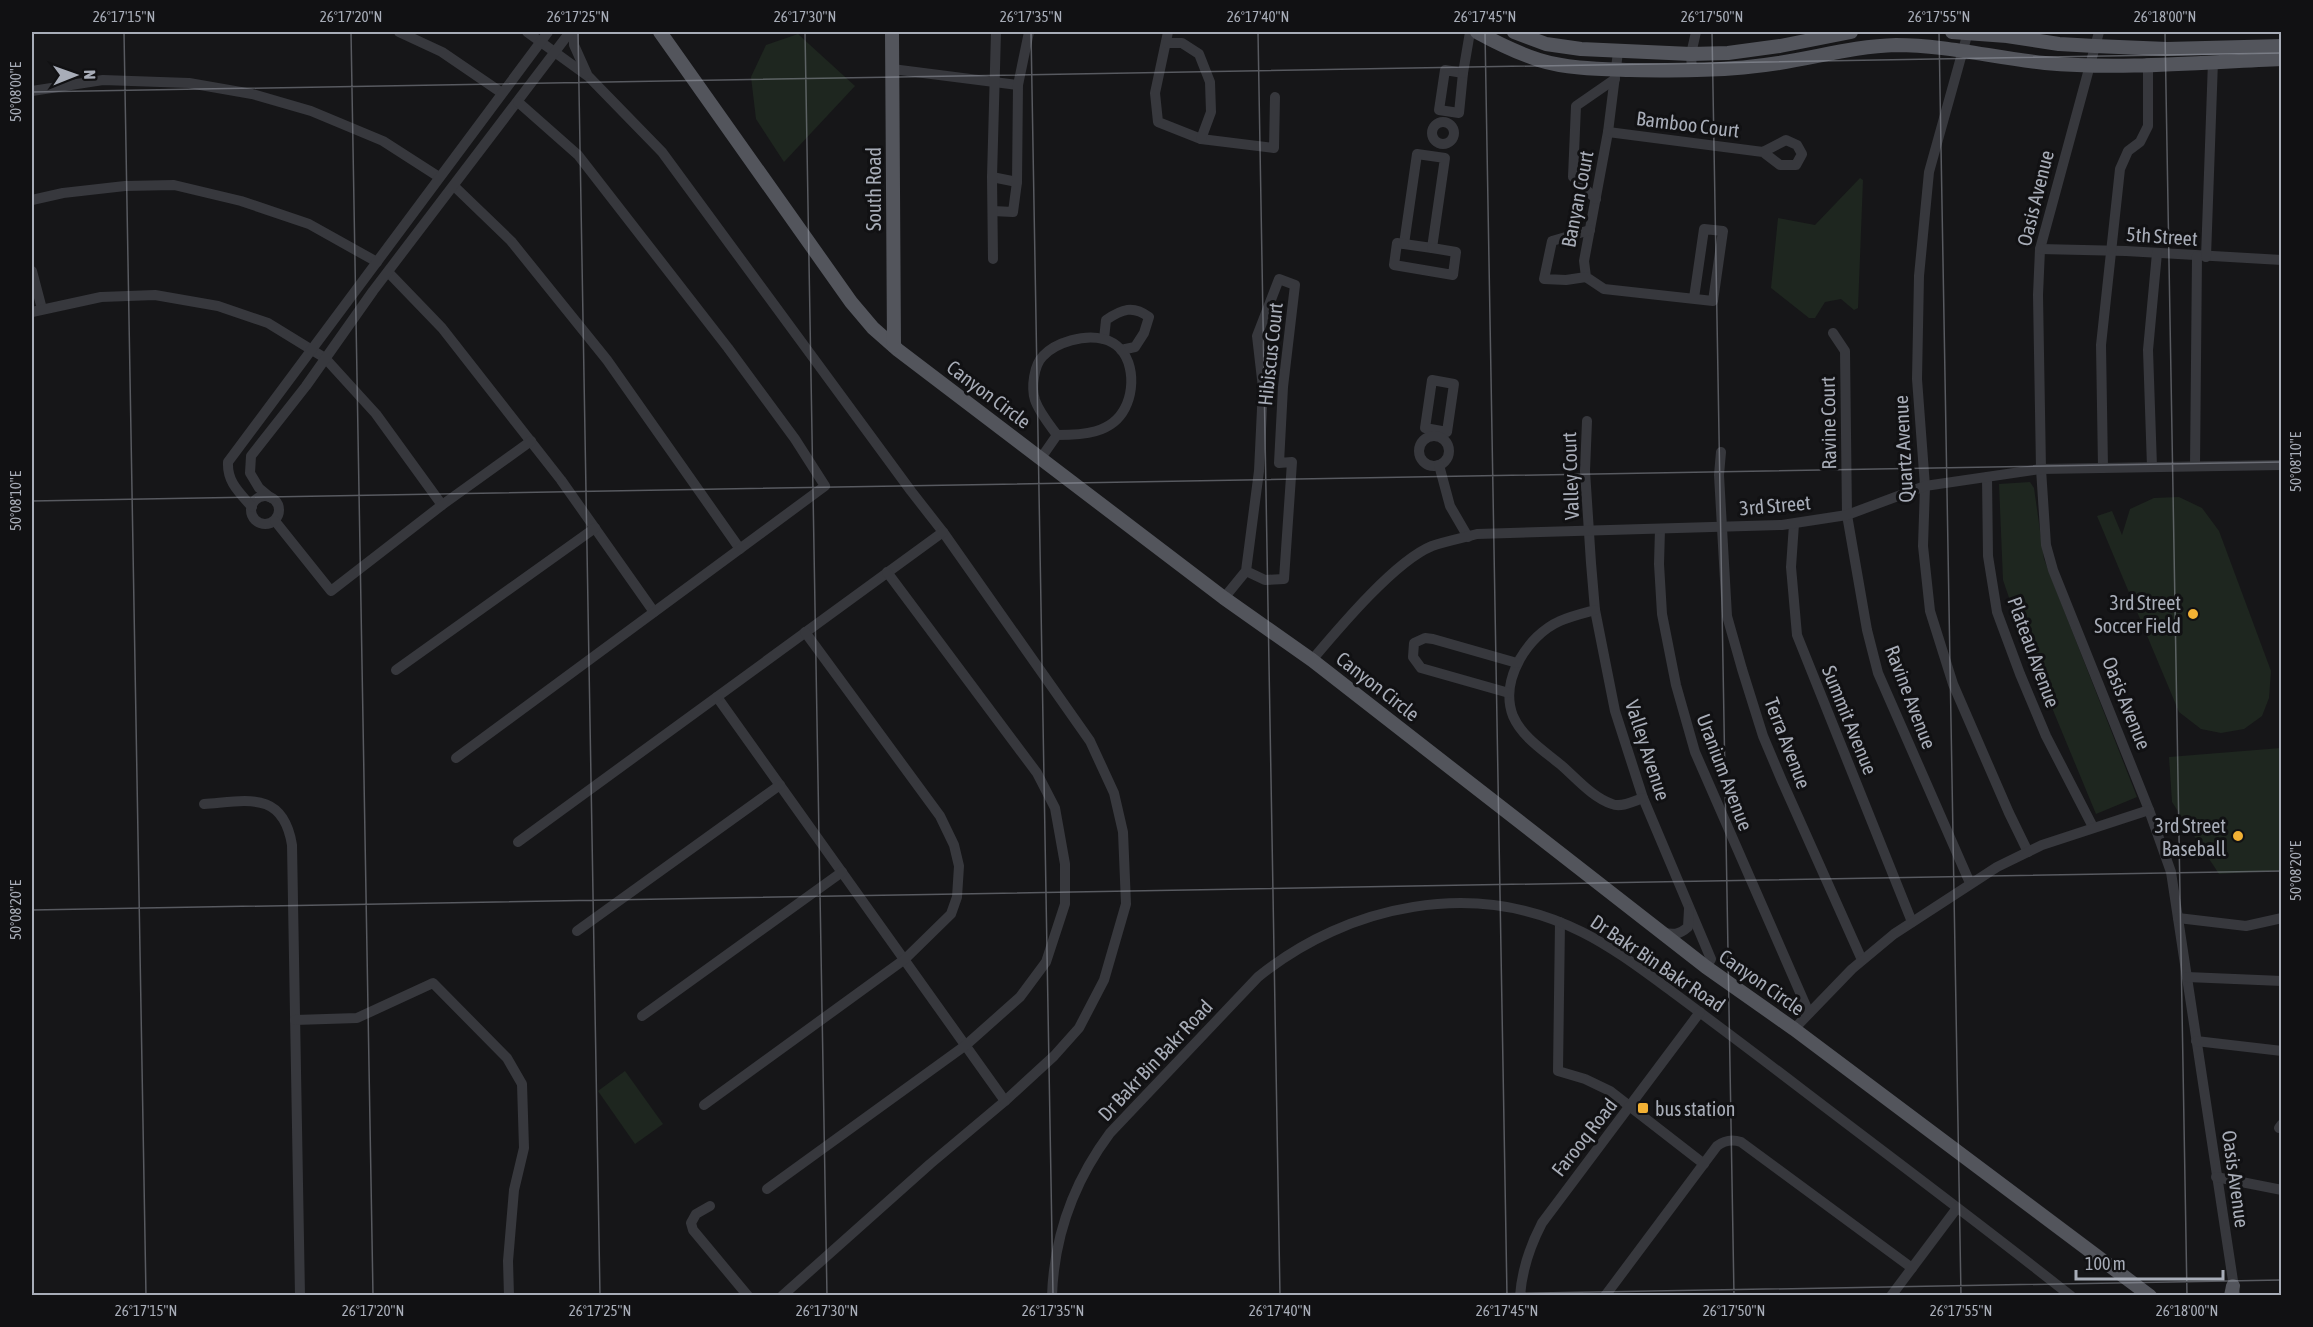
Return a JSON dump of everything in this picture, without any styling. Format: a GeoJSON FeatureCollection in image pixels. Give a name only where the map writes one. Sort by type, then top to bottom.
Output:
{"type":"FeatureCollection","features":[{"type":"Feature","properties":{"kind":"main road","name":"Canyon Circle"},"geometry":{"type":"LineString","coordinates":[[660,32],[851,302],[873,328],[894,346],[1224,597],[1312,660],[1706,967],[1794,1029],[2150,1296]]}},
{"type":"Feature","properties":{"kind":"main road","name":"South Road"},"geometry":{"type":"LineString","coordinates":[[892,32],[894,346]]}},
{"type":"Feature","properties":{"kind":"main road"},"geometry":{"type":"LineString","coordinates":[[1478,32],[1503,46],[1541,60],[1615,74],[1728,70],[1836,52],[1895,45],[1934,47],[2045,63],[2090,65],[2282,59]]}},
{"type":"Feature","properties":{"kind":"main road"},"geometry":{"type":"LineString","coordinates":[[1514,32],[1546,44],[1618,52],[1691,54],[1728,53],[1780,46],[1836,33],[1851,32]]}},
{"type":"Feature","properties":{"kind":"main road"},"geometry":{"type":"LineString","coordinates":[[1952,32],[2095,46],[2167,49],[2282,46]]}},
{"type":"Feature","properties":{"kind":"street"},"geometry":{"type":"LineString","coordinates":[[399,32],[442,52],[502,93]]}},
{"type":"Feature","properties":{"kind":"street"},"geometry":{"type":"LineString","coordinates":[[527,32],[589,77],[662,152],[943,532],[1090,741],[1114,793],[1123,832],[1126,904],[1104,980],[1079,1028],[1054,1056],[1005,1101],[930,1164],[782,1296]]}},
{"type":"Feature","properties":{"kind":"street"},"geometry":{"type":"LineString","coordinates":[[548,32],[228,462],[228,474],[232,485],[252,507],[255,519],[259,523],[270,524],[275,521],[279,506],[259,488],[250,473],[250,456],[572,32]]}},
{"type":"Feature","properties":{"kind":"street"},"geometry":{"type":"LineString","coordinates":[[572,32],[574,45],[589,77]]}},
{"type":"Feature","properties":{"kind":"street"},"geometry":{"type":"LineString","coordinates":[[993,259],[993,82],[996,32]]}},
{"type":"Feature","properties":{"kind":"street"},"geometry":{"type":"LineString","coordinates":[[993,211],[1013,212],[1017,182],[1018,85],[1029,32]]}},
{"type":"Feature","properties":{"kind":"street"},"geometry":{"type":"LineString","coordinates":[[1168,32],[1155,93],[1158,122],[1201,139],[1274,148],[1275,97]]}},
{"type":"Feature","properties":{"kind":"street"},"geometry":{"type":"LineString","coordinates":[[1182,43],[1184,32]]}},
{"type":"Feature","properties":{"kind":"street"},"geometry":{"type":"LineString","coordinates":[[1437,157],[1440,143],[1434,139],[1432,132],[1435,125],[1459,113],[1470,32]]}},
{"type":"Feature","properties":{"kind":"street"},"geometry":{"type":"LineString","coordinates":[[1692,72],[1691,54],[1696,32]]}},
{"type":"Feature","properties":{"kind":"street","name":"Oasis Avenue"},"geometry":{"type":"LineString","coordinates":[[2099,32],[2040,249],[2038,295],[2041,469],[2046,545],[2053,570],[2149,810],[2171,872],[2233,1292]]}},
{"type":"Feature","properties":{"kind":"street"},"geometry":{"type":"LineString","coordinates":[[1836,33],[1836,52]]}},
{"type":"Feature","properties":{"kind":"street","name":"Quartz Avenue"},"geometry":{"type":"LineString","coordinates":[[1968,33],[1929,172],[1919,276],[1917,379],[1925,486],[1923,546],[1930,611],[1953,684],[2008,813],[2028,852]]}},
{"type":"Feature","properties":{"kind":"street"},"geometry":{"type":"LineString","coordinates":[[1166,43],[1182,43],[1198,54],[1210,82],[1211,112],[1201,139]]}},
{"type":"Feature","properties":{"kind":"street","name":"Banyan Court"},"geometry":{"type":"LineString","coordinates":[[1618,52],[1608,132],[1584,261],[1586,278],[1604,288],[1713,301],[1723,231],[1704,229],[1694,298]]}},
{"type":"Feature","properties":{"kind":"street"},"geometry":{"type":"LineString","coordinates":[[2195,466],[2201,256],[2213,61]]}},
{"type":"Feature","properties":{"kind":"street"},"geometry":{"type":"LineString","coordinates":[[2103,468],[2101,345],[2113,251],[2120,169],[2128,151],[2140,142],[2148,126],[2148,63]]}},
{"type":"Feature","properties":{"kind":"street"},"geometry":{"type":"LineString","coordinates":[[892,69],[1018,85]]}},
{"type":"Feature","properties":{"kind":"street"},"geometry":{"type":"LineString","coordinates":[[1448,117],[1439,110],[1445,70],[1463,73]]}},
{"type":"Feature","properties":{"kind":"street"},"geometry":{"type":"LineString","coordinates":[[1596,199],[1572,177],[1576,106],[1615,74]]}},
{"type":"Feature","properties":{"kind":"street"},"geometry":{"type":"LineString","coordinates":[[32,91],[103,80],[189,83],[252,93],[311,111],[383,141],[439,177]]}},
{"type":"Feature","properties":{"kind":"street"},"geometry":{"type":"LineString","coordinates":[[456,758],[825,486],[795,439],[735,357],[578,154],[518,102]]}},
{"type":"Feature","properties":{"kind":"street","name":"Bamboo Court"},"geometry":{"type":"LineString","coordinates":[[1608,132],[1763,152]]}},
{"type":"Feature","properties":{"kind":"street"},"geometry":{"type":"LineString","coordinates":[[1404,244],[1418,154],[1445,158],[1432,248]]}},
{"type":"Feature","properties":{"kind":"street"},"geometry":{"type":"LineString","coordinates":[[992,177],[1017,182]]}},
{"type":"Feature","properties":{"kind":"street"},"geometry":{"type":"LineString","coordinates":[[32,201],[83,190],[174,185],[241,201],[309,224],[377,262]]}},
{"type":"Feature","properties":{"kind":"street"},"geometry":{"type":"LineString","coordinates":[[454,186],[511,241],[607,360],[740,549]]}},
{"type":"Feature","properties":{"kind":"street"},"geometry":{"type":"LineString","coordinates":[[1586,278],[1544,279],[1552,241],[1590,230]]}},
{"type":"Feature","properties":{"kind":"street"},"geometry":{"type":"LineString","coordinates":[[1397,243],[1432,248],[1456,252],[1453,275],[1394,265],[1397,243]]}},
{"type":"Feature","properties":{"kind":"street","name":"5th Street"},"geometry":{"type":"LineString","coordinates":[[2040,249],[2282,260]]}},
{"type":"Feature","properties":{"kind":"street"},"geometry":{"type":"LineString","coordinates":[[2152,467],[2148,350],[2157,253]]}},
{"type":"Feature","properties":{"kind":"street"},"geometry":{"type":"LineString","coordinates":[[32,271],[37,310],[101,297],[155,295],[218,306],[268,323],[325,358],[376,414],[442,505]]}},
{"type":"Feature","properties":{"kind":"street"},"geometry":{"type":"LineString","coordinates":[[388,272],[442,328],[531,441],[654,612]]}},
{"type":"Feature","properties":{"kind":"street","name":"Hibiscus Court"},"geometry":{"type":"LineString","coordinates":[[1279,279],[1295,285],[1283,387],[1279,463],[1292,462],[1284,579],[1265,580],[1246,571],[1259,471],[1263,388],[1257,336],[1279,279]]}},
{"type":"Feature","properties":{"kind":"street"},"geometry":{"type":"LineString","coordinates":[[1057,435],[1081,435],[1111,426],[1125,408],[1132,381],[1131,368],[1135,347],[1144,333],[1149,317],[1139,309],[1121,310],[1106,320],[1104,339]]}},
{"type":"Feature","properties":{"kind":"street","name":"Ravine Court"},"geometry":{"type":"LineString","coordinates":[[1833,333],[1845,351],[1847,515]]}},
{"type":"Feature","properties":{"kind":"street"},"geometry":{"type":"LineString","coordinates":[[1057,435],[1035,400],[1033,379],[1042,356],[1059,345],[1082,338],[1104,339],[1121,350],[1131,368]]}},
{"type":"Feature","properties":{"kind":"street"},"geometry":{"type":"LineString","coordinates":[[1121,350],[1135,347]]}},
{"type":"Feature","properties":{"kind":"street"},"geometry":{"type":"LineString","coordinates":[[1436,433],[1425,428],[1432,380],[1454,384],[1447,432],[1436,433],[1423,441],[1420,455],[1425,463],[1434,466],[1446,459],[1448,449],[1444,440],[1436,433]]}},
{"type":"Feature","properties":{"kind":"street","name":"Valley Court"},"geometry":{"type":"LineString","coordinates":[[1587,421],[1585,471],[1590,531]]}},
{"type":"Feature","properties":{"kind":"street"},"geometry":{"type":"LineString","coordinates":[[1041,459],[1057,435]]}},
{"type":"Feature","properties":{"kind":"street"},"geometry":{"type":"LineString","coordinates":[[275,521],[331,591],[442,505],[531,441]]}},
{"type":"Feature","properties":{"kind":"street","name":"Terra Avenue"},"geometry":{"type":"LineString","coordinates":[[1721,452],[1719,475],[1727,616],[1760,725],[1782,781],[1862,960]]}},
{"type":"Feature","properties":{"kind":"street"},"geometry":{"type":"LineString","coordinates":[[1439,465],[1450,506],[1468,537]]}},
{"type":"Feature","properties":{"kind":"street","name":"3rd Street"},"geometry":{"type":"LineString","coordinates":[[1312,660],[1339,628],[1396,570],[1431,547],[1477,534],[1794,524],[1847,515],[1925,486],[2041,469],[2282,465]]}},
{"type":"Feature","properties":{"kind":"street","name":"Plateau Avenue"},"geometry":{"type":"LineString","coordinates":[[1988,477],[1988,556],[1997,612],[2046,736],[2093,827]]}},
{"type":"Feature","properties":{"kind":"street"},"geometry":{"type":"LineString","coordinates":[[252,507],[258,498],[271,498]]}},
{"type":"Feature","properties":{"kind":"street","name":"Ravine Avenue"},"geometry":{"type":"LineString","coordinates":[[1847,515],[1857,584],[1878,673],[1970,884]]}},
{"type":"Feature","properties":{"kind":"street","name":"Summit Avenue"},"geometry":{"type":"LineString","coordinates":[[1794,524],[1791,567],[1797,635],[1912,922]]}},
{"type":"Feature","properties":{"kind":"street"},"geometry":{"type":"LineString","coordinates":[[396,669],[595,528]]}},
{"type":"Feature","properties":{"kind":"street","name":"Uranium Avenue"},"geometry":{"type":"LineString","coordinates":[[1660,529],[1659,564],[1662,614],[1676,686],[1695,752],[1809,1013]]}},
{"type":"Feature","properties":{"kind":"street","name":"Valley Avenue"},"geometry":{"type":"LineString","coordinates":[[1590,531],[1595,610],[1615,711],[1643,798],[1711,959],[1706,967]]}},
{"type":"Feature","properties":{"kind":"street"},"geometry":{"type":"LineString","coordinates":[[518,842],[943,532]]}},
{"type":"Feature","properties":{"kind":"street"},"geometry":{"type":"LineString","coordinates":[[1224,597],[1246,571]]}},
{"type":"Feature","properties":{"kind":"street"},"geometry":{"type":"LineString","coordinates":[[767,1190],[966,1045],[1020,997],[1046,962],[1065,904],[1065,864],[1055,808],[1037,773],[888,572]]}},
{"type":"Feature","properties":{"kind":"street"},"geometry":{"type":"LineString","coordinates":[[1595,610],[1559,622],[1539,634],[1517,663],[1509,693],[1513,716],[1526,736],[1594,793],[1613,805],[1624,805],[1643,798]]}},
{"type":"Feature","properties":{"kind":"street"},"geometry":{"type":"LineString","coordinates":[[704,1105],[904,959],[951,914],[957,897],[959,866],[954,845],[940,816],[805,632]]}},
{"type":"Feature","properties":{"kind":"street"},"geometry":{"type":"LineString","coordinates":[[1509,693],[1420,668],[1413,657],[1414,643],[1425,638],[1433,639],[1517,663]]}},
{"type":"Feature","properties":{"kind":"street"},"geometry":{"type":"LineString","coordinates":[[717,697],[1005,1101]]}},
{"type":"Feature","properties":{"kind":"street"},"geometry":{"type":"LineString","coordinates":[[577,931],[780,785]]}},
{"type":"Feature","properties":{"kind":"street"},"geometry":{"type":"LineString","coordinates":[[204,804],[263,801],[279,812],[289,827],[292,845],[300,1296]]}},
{"type":"Feature","properties":{"kind":"street"},"geometry":{"type":"LineString","coordinates":[[1794,1029],[1862,960],[1912,922],[1970,884],[2028,852],[2093,827],[2149,810]]}},
{"type":"Feature","properties":{"kind":"street"},"geometry":{"type":"LineString","coordinates":[[642,1016],[842,872]]}},
{"type":"Feature","properties":{"kind":"street"},"geometry":{"type":"LineString","coordinates":[[1661,932],[1673,935],[1682,933],[1688,927],[1690,913],[1687,900]]}},
{"type":"Feature","properties":{"kind":"street","name":"Dr Bakr Bin Bakr Road"},"geometry":{"type":"LineString","coordinates":[[1052,1296],[1057,1248],[1066,1216],[1097,1151],[1110,1133],[1258,977],[1284,956],[1309,941],[1366,917],[1433,903],[1464,902],[1526,911],[1560,922],[1604,944],[1700,1012],[2071,1296]]}},
{"type":"Feature","properties":{"kind":"street"},"geometry":{"type":"LineString","coordinates":[[2178,918],[2246,926],[2282,918]]}},
{"type":"Feature","properties":{"kind":"street"},"geometry":{"type":"LineString","coordinates":[[1560,922],[1558,1071],[1598,1084],[1704,1164]]}},
{"type":"Feature","properties":{"kind":"street"},"geometry":{"type":"LineString","coordinates":[[2187,977],[2282,981]]}},
{"type":"Feature","properties":{"kind":"street"},"geometry":{"type":"LineString","coordinates":[[295,1020],[357,1018],[433,983],[507,1058],[522,1084],[524,1148],[514,1190],[508,1261],[509,1296]]}},
{"type":"Feature","properties":{"kind":"street","name":"Farooq Road"},"geometry":{"type":"LineString","coordinates":[[1520,1296],[1526,1262],[1542,1223],[1700,1012]]}},
{"type":"Feature","properties":{"kind":"street"},"geometry":{"type":"LineString","coordinates":[[2196,1041],[2282,1051]]}},
{"type":"Feature","properties":{"kind":"street"},"geometry":{"type":"LineString","coordinates":[[1605,1296],[1722,1142],[1741,1142],[1912,1268]]}},
{"type":"Feature","properties":{"kind":"street"},"geometry":{"type":"LineString","coordinates":[[2216,1177],[2282,1191]]}},
{"type":"Feature","properties":{"kind":"street"},"geometry":{"type":"LineString","coordinates":[[710,1206],[696,1214],[691,1222],[693,1230],[748,1296]]}},
{"type":"Feature","properties":{"kind":"street"},"geometry":{"type":"LineString","coordinates":[[1891,1296],[1957,1208]]}},
{"type":"Feature","properties":{"kind":"shaded area"},"geometry":{"type":"Polygon","coordinates":[[[798,34],[855,86],[784,162],[756,119],[751,77],[766,45],[798,34]]]}},
{"type":"Feature","properties":{"kind":"shaded area"},"geometry":{"type":"Polygon","coordinates":[[[1860,178],[1863,180],[1858,308],[1854,310],[1841,299],[1825,302],[1815,318],[1809,318],[1771,288],[1778,218],[1815,225],[1860,178]]]}},
{"type":"Feature","properties":{"kind":"shaded area"},"geometry":{"type":"Polygon","coordinates":[[[2030,482],[2034,488],[2044,559],[2137,797],[2096,814],[2021,633],[2003,580],[1999,484],[2030,482]]]}},
{"type":"Feature","properties":{"kind":"shaded area"},"geometry":{"type":"Polygon","coordinates":[[[2179,497],[2202,508],[2219,531],[2271,671],[2269,698],[2262,716],[2244,729],[2221,733],[2201,729],[2179,712],[2097,516],[2112,511],[2122,535],[2130,509],[2154,498],[2179,497]]]}},
{"type":"Feature","properties":{"kind":"shaded area","name":"3rd Street Baseball"},"geometry":{"type":"Polygon","coordinates":[[[2281,748],[2281,870],[2219,874],[2172,802],[2169,757],[2281,748]]]}},
{"type":"Feature","properties":{"kind":"shaded area"},"geometry":{"type":"Polygon","coordinates":[[[625,1071],[663,1124],[635,1144],[598,1091],[625,1071]]]}},
{"type":"Feature","properties":{"kind":"place","name":"3rd Street Soccer Field"},"geometry":{"type":"Point","coordinates":[2193,614]}},
{"type":"Feature","properties":{"kind":"place","name":"3rd Street Baseball"},"geometry":{"type":"Point","coordinates":[2238,836]}},
{"type":"Feature","properties":{"kind":"place","name":"bus station"},"geometry":{"type":"Point","coordinates":[1643,1108]}}]}
